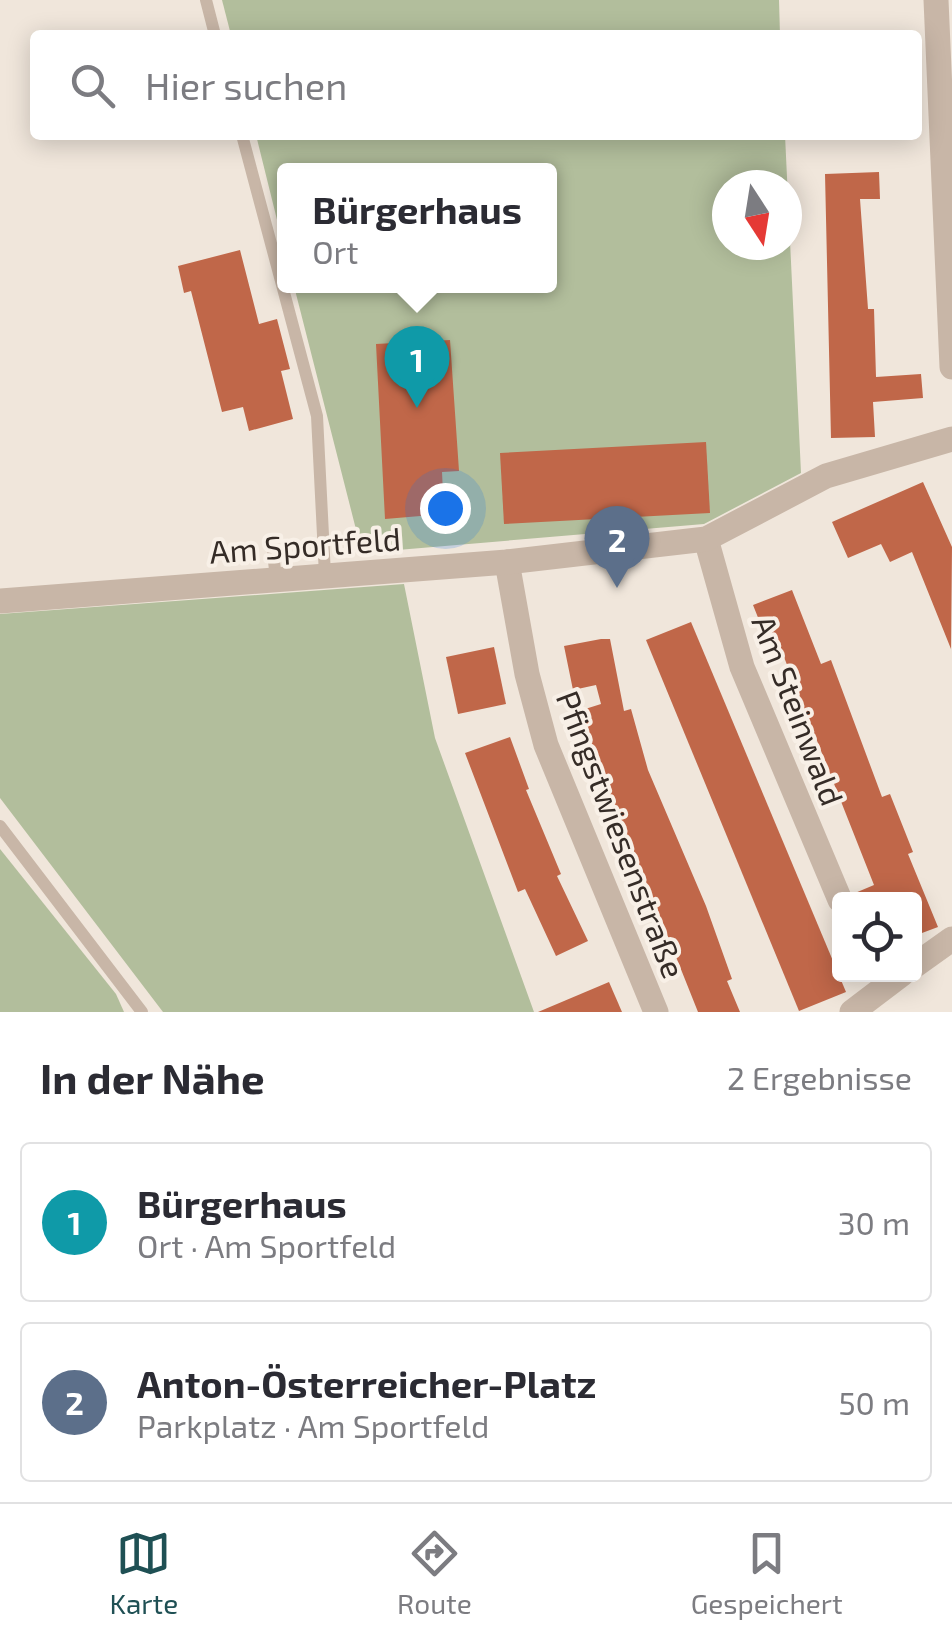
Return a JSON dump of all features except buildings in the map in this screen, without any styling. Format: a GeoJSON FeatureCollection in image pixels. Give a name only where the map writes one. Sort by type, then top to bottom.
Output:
{"type":"FeatureCollection","features":[{"type":"Feature","properties":{"kind":"street"},"geometry":{"type":"LineString","coordinates":[[936,0],[952,367]]}},
{"type":"Feature","properties":{"kind":"street","name":"Am Sportfeld"},"geometry":{"type":"LineString","coordinates":[[0,600],[274,565],[325,574],[507,562],[706,539],[826,476],[952,439]]}},
{"type":"Feature","properties":{"kind":"street","name":"Am Steinwald"},"geometry":{"type":"LineString","coordinates":[[706,539],[742,667],[837,892]]}},
{"type":"Feature","properties":{"kind":"street","name":"Pfingstwiesenstraße"},"geometry":{"type":"LineString","coordinates":[[507,562],[527,674],[546,745],[656,1012]]}},
{"type":"Feature","properties":{"kind":"street"},"geometry":{"type":"LineString","coordinates":[[922,960],[952,938]]}},
{"type":"Feature","properties":{"kind":"street"},"geometry":{"type":"LineString","coordinates":[[852,1012],[874,983]]}},
{"type":"Feature","properties":{"kind":"lane"},"geometry":{"type":"LineString","coordinates":[[206,0],[215,30]]}},
{"type":"Feature","properties":{"kind":"lane"},"geometry":{"type":"LineString","coordinates":[[243,140],[277,266]]}},
{"type":"Feature","properties":{"kind":"lane"},"geometry":{"type":"LineString","coordinates":[[284,293],[317,416],[325,574]]}},
{"type":"Feature","properties":{"kind":"lane"},"geometry":{"type":"LineString","coordinates":[[0,826],[142,1012]]}},
{"type":"Feature","properties":{"kind":"green space"},"geometry":{"type":"Polygon","coordinates":[[[222,0],[779,0],[780,30],[230,30],[222,0]]]}},
{"type":"Feature","properties":{"kind":"green space"},"geometry":{"type":"Polygon","coordinates":[[[257,140],[785,140],[787,170],[712,170],[712,260],[791,260],[801,473],[704,524],[362,553],[296,293],[557,293],[557,163],[277,163],[277,220],[257,140]]]}},
{"type":"Feature","properties":{"kind":"green space"},"geometry":{"type":"Polygon","coordinates":[[[404,584],[435,738],[534,1012],[163,1012],[0,798],[0,614],[404,584]]]}},
{"type":"Feature","properties":{"kind":"green space"},"geometry":{"type":"Polygon","coordinates":[[[0,849],[116,994],[124,1012],[0,1012],[0,849]]]}},
{"type":"Feature","properties":{"kind":"place","name":"Bürgerhaus"},"geometry":{"type":"Point","coordinates":[417,408]}},
{"type":"Feature","properties":{"kind":"place","name":"Anton-Österreicher-Platz"},"geometry":{"type":"Point","coordinates":[617,588]}}]}
